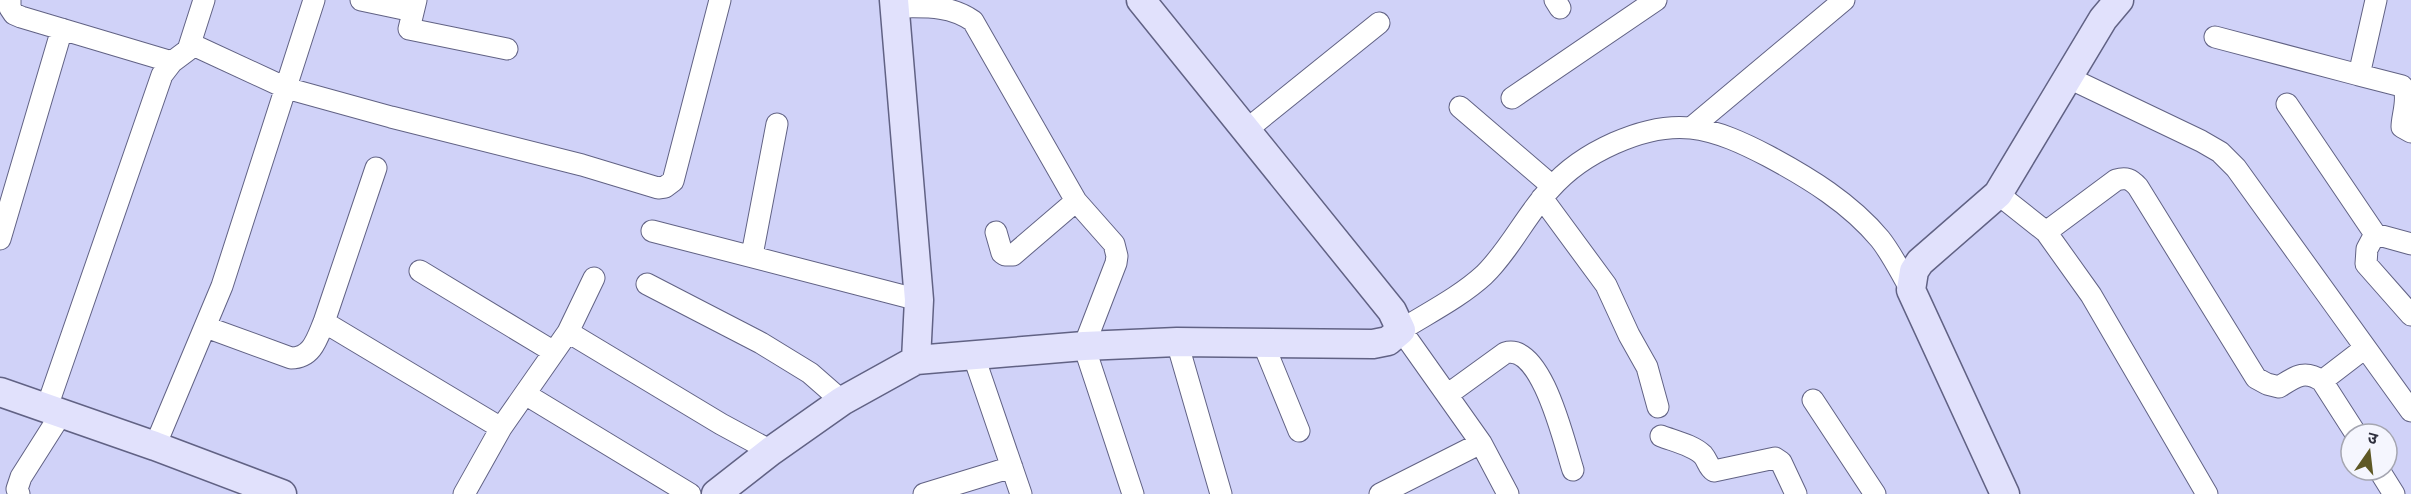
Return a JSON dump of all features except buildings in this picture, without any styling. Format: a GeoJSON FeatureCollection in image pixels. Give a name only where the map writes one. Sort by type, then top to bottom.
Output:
{"type":"FeatureCollection","features":[{"type":"Feature","properties":{"kind":"street"},"geometry":{"type":"LineString","coordinates":[[10,0],[10,8],[14,14],[172,62]]}},
{"type":"Feature","properties":{"kind":"street"},"geometry":{"type":"LineString","coordinates":[[19,494],[17,489],[21,477],[54,411],[159,83],[172,62],[184,54],[191,44],[204,0]]}},
{"type":"Feature","properties":{"kind":"street"},"geometry":{"type":"LineString","coordinates":[[155,446],[222,286],[314,0]]}},
{"type":"Feature","properties":{"kind":"street"},"geometry":{"type":"LineString","coordinates":[[360,0],[415,5],[409,29],[507,49]]}},
{"type":"Feature","properties":{"kind":"street"},"geometry":{"type":"LineString","coordinates":[[191,44],[286,88],[582,165],[658,188],[665,187],[673,181],[720,0]]}},
{"type":"Feature","properties":{"kind":"street"},"geometry":{"type":"LineString","coordinates":[[1141,0],[1392,311],[1401,330],[1481,443],[1508,494]]}},
{"type":"Feature","properties":{"kind":"street"},"geometry":{"type":"LineString","coordinates":[[1512,98],[1656,0]]}},
{"type":"Feature","properties":{"kind":"street"},"geometry":{"type":"LineString","coordinates":[[1692,128],[1844,0]]}},
{"type":"Feature","properties":{"kind":"street"},"geometry":{"type":"LineString","coordinates":[[1911,290],[1914,271],[1920,262],[1998,194],[2103,19],[2119,0]]}},
{"type":"Feature","properties":{"kind":"street"},"geometry":{"type":"LineString","coordinates":[[2359,75],[2376,0]]}},
{"type":"Feature","properties":{"kind":"street"},"geometry":{"type":"LineString","coordinates":[[916,360],[919,300],[894,3],[956,10],[973,21],[1076,201],[1114,244],[1117,256],[1084,346],[1133,494]]}},
{"type":"Feature","properties":{"kind":"street"},"geometry":{"type":"LineString","coordinates":[[1245,131],[1379,23]]}},
{"type":"Feature","properties":{"kind":"street"},"geometry":{"type":"LineString","coordinates":[[0,239],[62,29]]}},
{"type":"Feature","properties":{"kind":"street"},"geometry":{"type":"LineString","coordinates":[[2215,37],[2402,86],[2406,90],[2402,127],[2411,132]]}},
{"type":"Feature","properties":{"kind":"street"},"geometry":{"type":"LineString","coordinates":[[2067,77],[2220,152],[2236,168],[2411,411]]}},
{"type":"Feature","properties":{"kind":"street"},"geometry":{"type":"LineString","coordinates":[[2287,104],[2375,234],[2411,244]]}},
{"type":"Feature","properties":{"kind":"street"},"geometry":{"type":"LineString","coordinates":[[1460,107],[1547,192],[1606,285],[1647,367],[1658,407]]}},
{"type":"Feature","properties":{"kind":"street"},"geometry":{"type":"LineString","coordinates":[[752,255],[777,124]]}},
{"type":"Feature","properties":{"kind":"street"},"geometry":{"type":"LineString","coordinates":[[716,494],[771,451],[842,401],[916,360],[974,357],[1084,346],[1177,342],[1373,344],[1388,341],[1485,274],[1547,192],[1588,158],[1621,139],[1656,130],[1692,128],[1724,136],[1792,169],[1830,193],[1862,220],[1881,241],[1911,290],[2005,494]]}},
{"type":"Feature","properties":{"kind":"street"},"geometry":{"type":"LineString","coordinates":[[206,327],[291,358],[307,355],[324,322],[376,168]]}},
{"type":"Feature","properties":{"kind":"street"},"geometry":{"type":"LineString","coordinates":[[2046,232],[2116,180],[2123,178],[2132,180],[2256,378],[2266,384],[2279,387],[2303,374],[2313,375],[2322,381],[2348,422]]}},
{"type":"Feature","properties":{"kind":"street"},"geometry":{"type":"LineString","coordinates":[[1998,194],[2046,232],[2091,296],[2207,494]]}},
{"type":"Feature","properties":{"kind":"street"},"geometry":{"type":"LineString","coordinates":[[996,232],[1002,253],[1008,256],[1013,255],[1076,201]]}},
{"type":"Feature","properties":{"kind":"street"},"geometry":{"type":"LineString","coordinates":[[652,231],[919,300]]}},
{"type":"Feature","properties":{"kind":"street"},"geometry":{"type":"LineString","coordinates":[[2375,234],[2367,249],[2366,264],[2411,315]]}},
{"type":"Feature","properties":{"kind":"street"},"geometry":{"type":"LineString","coordinates":[[420,271],[554,352]]}},
{"type":"Feature","properties":{"kind":"street"},"geometry":{"type":"LineString","coordinates":[[464,494],[501,428],[568,332],[594,278]]}},
{"type":"Feature","properties":{"kind":"street"},"geometry":{"type":"LineString","coordinates":[[647,284],[771,349],[810,373],[842,401]]}},
{"type":"Feature","properties":{"kind":"street"},"geometry":{"type":"LineString","coordinates":[[324,322],[501,428]]}},
{"type":"Feature","properties":{"kind":"street"},"geometry":{"type":"LineString","coordinates":[[568,332],[721,424],[771,451]]}},
{"type":"Feature","properties":{"kind":"street"},"geometry":{"type":"LineString","coordinates":[[1177,342],[1221,494]]}},
{"type":"Feature","properties":{"kind":"street"},"geometry":{"type":"LineString","coordinates":[[1263,343],[1299,431]]}},
{"type":"Feature","properties":{"kind":"street"},"geometry":{"type":"LineString","coordinates":[[2322,381],[2365,348]]}},
{"type":"Feature","properties":{"kind":"street"},"geometry":{"type":"LineString","coordinates":[[1447,395],[1505,353],[1510,351],[1522,356],[1548,391],[1573,470]]}},
{"type":"Feature","properties":{"kind":"street"},"geometry":{"type":"LineString","coordinates":[[974,357],[1021,494]]}},
{"type":"Feature","properties":{"kind":"street"},"geometry":{"type":"LineString","coordinates":[[0,392],[155,446],[282,494]]}},
{"type":"Feature","properties":{"kind":"street"},"geometry":{"type":"LineString","coordinates":[[525,394],[690,494]]}},
{"type":"Feature","properties":{"kind":"street"},"geometry":{"type":"LineString","coordinates":[[1813,400],[1875,494]]}},
{"type":"Feature","properties":{"kind":"street"},"geometry":{"type":"LineString","coordinates":[[1661,436],[1699,452],[1704,456],[1709,468],[1714,471],[1776,458],[1781,462],[1796,494]]}},
{"type":"Feature","properties":{"kind":"street"},"geometry":{"type":"LineString","coordinates":[[1380,494],[1481,443]]}},
{"type":"Feature","properties":{"kind":"street"},"geometry":{"type":"LineString","coordinates":[[924,494],[1012,467]]}}]}
